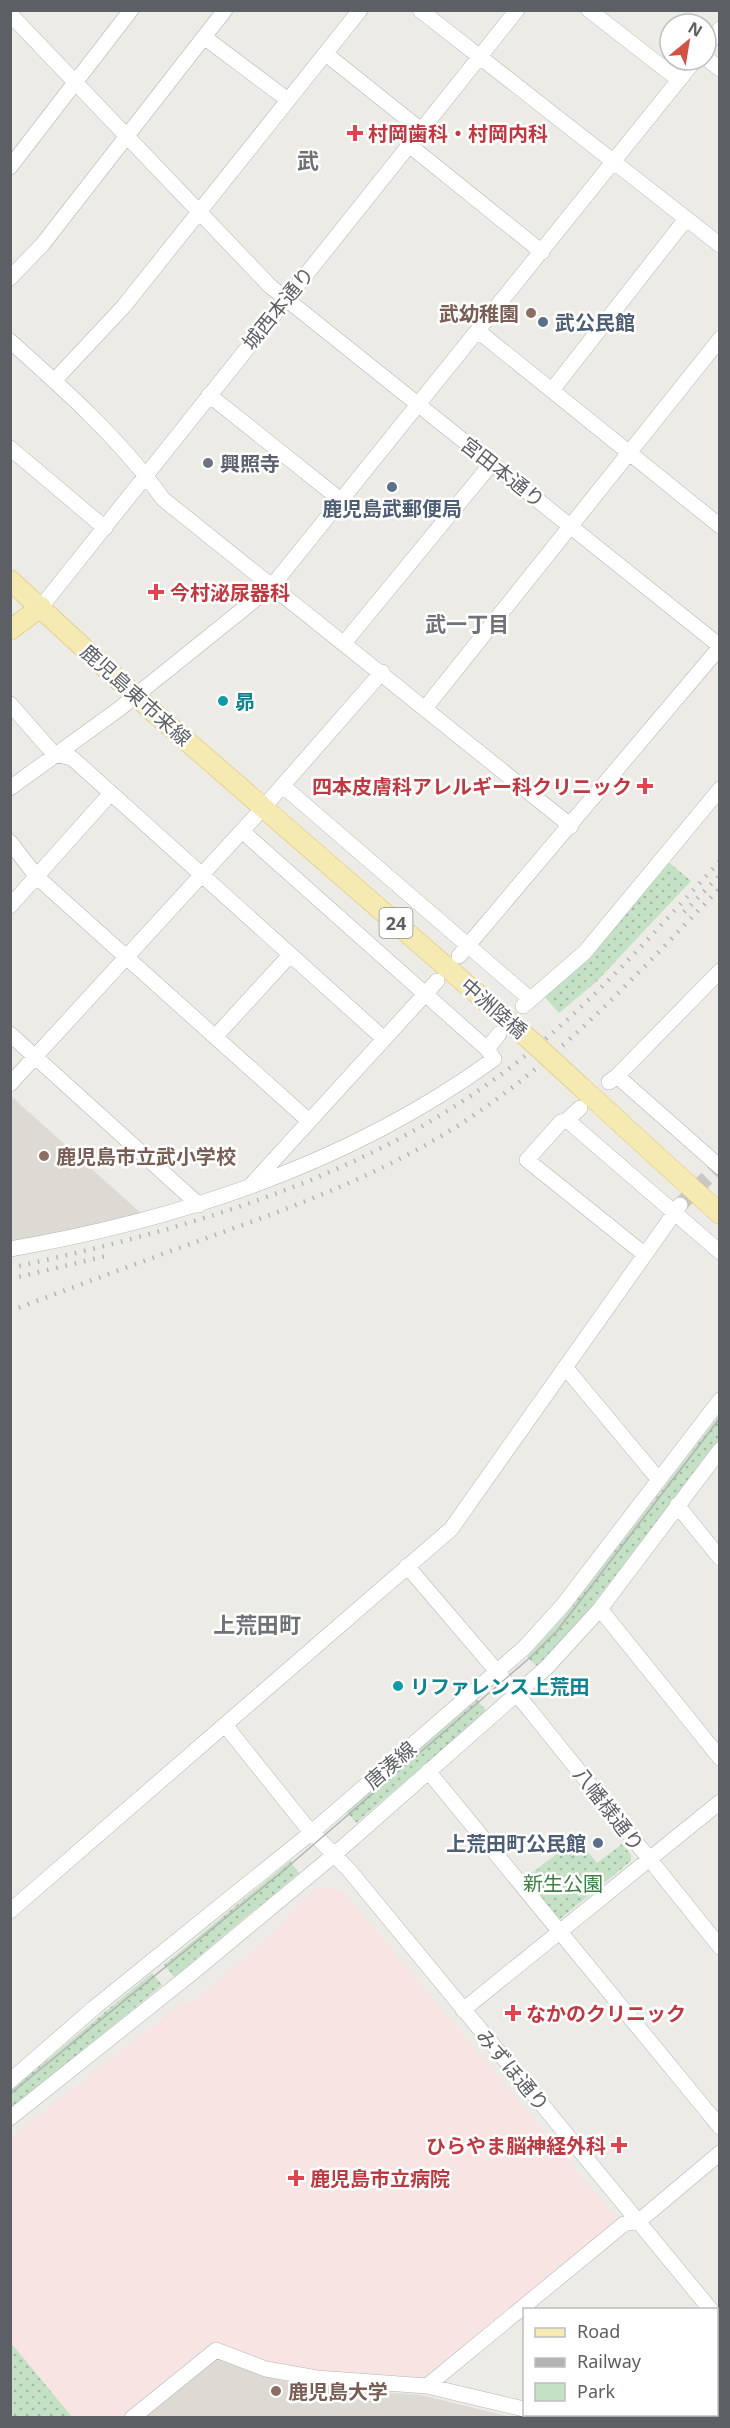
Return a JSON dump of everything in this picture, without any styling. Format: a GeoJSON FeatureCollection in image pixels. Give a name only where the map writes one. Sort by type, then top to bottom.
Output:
{"type":"FeatureCollection","features":[{"type":"Feature","properties":{"kind":"main road","name":"鹿児島東市来線"},"geometry":{"type":"LineString","coordinates":[[10,580],[135,696],[263,808]]}},
{"type":"Feature","properties":{"kind":"main road"},"geometry":{"type":"LineString","coordinates":[[10,630],[41,607]]}},
{"type":"Feature","properties":{"kind":"main road","name":"中洲陸橋"},"geometry":{"type":"LineString","coordinates":[[263,808],[529,1039],[720,1214]]}},
{"type":"Feature","properties":{"kind":"street"},"geometry":{"type":"LineString","coordinates":[[10,167],[130,10]]}},
{"type":"Feature","properties":{"kind":"street"},"geometry":{"type":"LineString","coordinates":[[54,381],[124,306],[360,10]]}},
{"type":"Feature","properties":{"kind":"street"},"geometry":{"type":"LineString","coordinates":[[420,10],[720,245]]}},
{"type":"Feature","properties":{"kind":"street","name":"城西本通り"},"geometry":{"type":"LineString","coordinates":[[41,607],[517,10]]}},
{"type":"Feature","properties":{"kind":"street"},"geometry":{"type":"LineString","coordinates":[[589,10],[679,80]]}},
{"type":"Feature","properties":{"kind":"street"},"geometry":{"type":"LineString","coordinates":[[10,278],[42,245],[224,11]]}},
{"type":"Feature","properties":{"kind":"street","name":"宮田本通り"},"geometry":{"type":"LineString","coordinates":[[11,12],[75,83],[270,286],[720,646]]}},
{"type":"Feature","properties":{"kind":"street"},"geometry":{"type":"LineString","coordinates":[[204,36],[288,100]]}},
{"type":"Feature","properties":{"kind":"street"},"geometry":{"type":"LineString","coordinates":[[326,54],[421,130]]}},
{"type":"Feature","properties":{"kind":"street"},"geometry":{"type":"LineString","coordinates":[[10,788],[135,696],[273,586],[685,72]]}},
{"type":"Feature","properties":{"kind":"street"},"geometry":{"type":"LineString","coordinates":[[409,145],[542,252]]}},
{"type":"Feature","properties":{"kind":"street"},"geometry":{"type":"LineString","coordinates":[[552,390],[686,219]]}},
{"type":"Feature","properties":{"kind":"street"},"geometry":{"type":"LineString","coordinates":[[478,331],[720,526]]}},
{"type":"Feature","properties":{"kind":"street"},"geometry":{"type":"LineString","coordinates":[[426,707],[720,339]]}},
{"type":"Feature","properties":{"kind":"street"},"geometry":{"type":"LineString","coordinates":[[10,341],[54,381],[147,476],[163,499],[345,642],[571,826]]}},
{"type":"Feature","properties":{"kind":"street"},"geometry":{"type":"LineString","coordinates":[[209,395],[342,501]]}},
{"type":"Feature","properties":{"kind":"street"},"geometry":{"type":"LineString","coordinates":[[10,448],[105,528]]}},
{"type":"Feature","properties":{"kind":"street"},"geometry":{"type":"LineString","coordinates":[[345,642],[492,463]]}},
{"type":"Feature","properties":{"kind":"street"},"geometry":{"type":"LineString","coordinates":[[464,950],[571,826],[720,646]]}},
{"type":"Feature","properties":{"kind":"street"},"geometry":{"type":"LineString","coordinates":[[10,1083],[283,786],[382,672]]}},
{"type":"Feature","properties":{"kind":"street"},"geometry":{"type":"LineString","coordinates":[[10,704],[54,754],[72,758],[383,1038]]}},
{"type":"Feature","properties":{"kind":"street"},"geometry":{"type":"LineString","coordinates":[[283,786],[464,950],[526,1002],[585,952],[720,789]]}},
{"type":"Feature","properties":{"kind":"street"},"geometry":{"type":"LineString","coordinates":[[10,906],[111,793]]}},
{"type":"Feature","properties":{"kind":"street"},"geometry":{"type":"LineString","coordinates":[[10,1249],[75,1238],[199,1205],[252,1184],[274,1179],[347,1148],[411,1115],[494,1059],[487,1049],[242,831]]}},
{"type":"Feature","properties":{"kind":"street"},"geometry":{"type":"LineString","coordinates":[[10,842],[37,877],[309,1121]]}},
{"type":"Feature","properties":{"kind":"street"},"geometry":{"type":"LineString","coordinates":[[215,1037],[290,955]]}},
{"type":"Feature","properties":{"kind":"street"},"geometry":{"type":"LineString","coordinates":[[718,1167],[613,1079],[720,971]]}},
{"type":"Feature","properties":{"kind":"street"},"geometry":{"type":"LineString","coordinates":[[252,1184],[437,981]]}},
{"type":"Feature","properties":{"kind":"street"},"geometry":{"type":"LineString","coordinates":[[10,1034],[199,1205]]}},
{"type":"Feature","properties":{"kind":"street"},"geometry":{"type":"LineString","coordinates":[[487,1049],[499,1034]]}},
{"type":"Feature","properties":{"kind":"street"},"geometry":{"type":"LineString","coordinates":[[580,1108],[567,1120],[561,1122],[527,1160],[644,1254]]}},
{"type":"Feature","properties":{"kind":"street"},"geometry":{"type":"LineString","coordinates":[[567,1120],[677,1209],[720,1252]]}},
{"type":"Feature","properties":{"kind":"street"},"geometry":{"type":"LineString","coordinates":[[10,1911],[451,1529],[677,1209]]}},
{"type":"Feature","properties":{"kind":"street"},"geometry":{"type":"LineString","coordinates":[[565,1366],[659,1480]]}},
{"type":"Feature","properties":{"kind":"street","name":"唐湊線"},"geometry":{"type":"LineString","coordinates":[[10,2081],[95,2007],[312,1832],[524,1648],[563,1605],[720,1400]]}},
{"type":"Feature","properties":{"kind":"street","name":"唐湊線"},"geometry":{"type":"LineString","coordinates":[[10,2118],[192,1973],[334,1855],[547,1667],[600,1609],[720,1450]]}},
{"type":"Feature","properties":{"kind":"street"},"geometry":{"type":"LineString","coordinates":[[677,1505],[720,1558]]}},
{"type":"Feature","properties":{"kind":"street","name":"八幡様通り"},"geometry":{"type":"LineString","coordinates":[[407,1566],[517,1694],[720,1947]]}},
{"type":"Feature","properties":{"kind":"street"},"geometry":{"type":"LineString","coordinates":[[600,1609],[720,1758]]}},
{"type":"Feature","properties":{"kind":"street","name":"みずほ通り"},"geometry":{"type":"LineString","coordinates":[[225,1725],[709,2308]]}},
{"type":"Feature","properties":{"kind":"street"},"geometry":{"type":"LineString","coordinates":[[428,1771],[720,2127]]}},
{"type":"Feature","properties":{"kind":"street"},"geometry":{"type":"LineString","coordinates":[[463,2010],[720,1802]]}},
{"type":"Feature","properties":{"kind":"street"},"geometry":{"type":"LineString","coordinates":[[427,2386],[624,2224],[639,2221],[720,2153]]}},
{"type":"Feature","properties":{"kind":"street"},"geometry":{"type":"LineString","coordinates":[[132,2418],[216,2350],[266,2369],[317,2378],[427,2386],[523,2409]]}},
{"type":"Feature","properties":{"kind":"shaded area","name":"鹿児島市立武小学校"},"geometry":{"type":"Polygon","coordinates":[[[11,1096],[144,1216],[11,1246],[11,1096]]]}},
{"type":"Feature","properties":{"kind":"shaded area","name":"鹿児島市立病院"},"geometry":{"type":"Polygon","coordinates":[[[318,1887],[342,1890],[616,2218],[616,2223],[422,2382],[314,2372],[268,2361],[213,2343],[123,2417],[72,2417],[11,2343],[10,2138],[182,2003],[194,2001],[269,1938],[297,1906],[318,1887]]]}},
{"type":"Feature","properties":{"kind":"shaded area","name":"鹿児島大学"},"geometry":{"type":"Polygon","coordinates":[[[216,2358],[268,2377],[314,2387],[421,2395],[511,2417],[137,2418],[216,2358]]]}},
{"type":"Feature","properties":{"kind":"green space"},"geometry":{"type":"Polygon","coordinates":[[[666,860],[691,881],[596,982],[559,1013],[541,993],[666,860]]]}},
{"type":"Feature","properties":{"kind":"green space"},"geometry":{"type":"Polygon","coordinates":[[[718,1417],[719,1440],[578,1624],[538,1667],[527,1657],[567,1613],[718,1417]]]}},
{"type":"Feature","properties":{"kind":"green space"},"geometry":{"type":"Polygon","coordinates":[[[477,1700],[487,1712],[356,1823],[346,1811],[477,1700]]]}},
{"type":"Feature","properties":{"kind":"green space","name":"新生公園"},"geometry":{"type":"Polygon","coordinates":[[[577,1838],[597,1863],[622,1844],[631,1855],[631,1861],[560,1919],[554,1919],[523,1880],[577,1838]]]}},
{"type":"Feature","properties":{"kind":"green space"},"geometry":{"type":"Polygon","coordinates":[[[290,1861],[299,1873],[174,1977],[164,1965],[290,1861]]]}},
{"type":"Feature","properties":{"kind":"green space"},"geometry":{"type":"Polygon","coordinates":[[[152,1973],[162,1985],[11,2110],[11,2090],[152,1973]]]}},
{"type":"Feature","properties":{"kind":"green space"},"geometry":{"type":"Polygon","coordinates":[[[11,2343],[72,2417],[11,2417],[11,2343]]]}},
{"type":"Feature","properties":{"kind":"tunnel"},"geometry":{"type":"LineString","coordinates":[[680,1205],[715,1170]]}},
{"type":"Feature","properties":{"kind":"tram line"},"geometry":{"type":"LineString","coordinates":[[10,2094],[283,1871],[533,1655],[557,1631],[720,1418]]}},
{"type":"Feature","properties":{"kind":"railway"},"geometry":{"type":"LineString","coordinates":[[10,1268],[137,1238],[262,1199],[381,1148],[438,1117],[492,1081],[554,1032],[612,977],[720,861]]}},
{"type":"Feature","properties":{"kind":"railway"},"geometry":{"type":"LineString","coordinates":[[684,912],[720,875]]}},
{"type":"Feature","properties":{"kind":"railway"},"geometry":{"type":"LineString","coordinates":[[10,1311],[340,1187],[444,1134],[511,1089],[543,1063],[634,978],[720,888]]}},
{"type":"Feature","properties":{"kind":"railway"},"geometry":{"type":"LineString","coordinates":[[10,1279],[110,1255]]}},
{"type":"Feature","properties":{"kind":"place","name":"村岡歯科・村岡内科"},"geometry":{"type":"Point","coordinates":[355,133]}},
{"type":"Feature","properties":{"kind":"place","name":"武幼稚園"},"geometry":{"type":"Point","coordinates":[531,313]}},
{"type":"Feature","properties":{"kind":"place","name":"武公民館"},"geometry":{"type":"Point","coordinates":[543,322]}},
{"type":"Feature","properties":{"kind":"place","name":"興照寺"},"geometry":{"type":"Point","coordinates":[208,463]}},
{"type":"Feature","properties":{"kind":"place","name":"鹿児島武郵便局"},"geometry":{"type":"Point","coordinates":[392,487]}},
{"type":"Feature","properties":{"kind":"place","name":"今村泌尿器科"},"geometry":{"type":"Point","coordinates":[156,592]}},
{"type":"Feature","properties":{"kind":"place","name":"昴"},"geometry":{"type":"Point","coordinates":[223,701]}},
{"type":"Feature","properties":{"kind":"place","name":"四本皮膚科アレルギー科クリニック"},"geometry":{"type":"Point","coordinates":[645,786]}},
{"type":"Feature","properties":{"kind":"place","name":"鹿児島市立武小学校"},"geometry":{"type":"Point","coordinates":[44,1156]}},
{"type":"Feature","properties":{"kind":"place","name":"リファレンス上荒田"},"geometry":{"type":"Point","coordinates":[398,1686]}},
{"type":"Feature","properties":{"kind":"place","name":"上荒田町公民館"},"geometry":{"type":"Point","coordinates":[598,1843]}},
{"type":"Feature","properties":{"kind":"place","name":"なかのクリニック"},"geometry":{"type":"Point","coordinates":[513,2013]}},
{"type":"Feature","properties":{"kind":"place","name":"ひらやま脳神経外科"},"geometry":{"type":"Point","coordinates":[619,2145]}},
{"type":"Feature","properties":{"kind":"place","name":"鹿児島市立病院"},"geometry":{"type":"Point","coordinates":[296,2178]}},
{"type":"Feature","properties":{"kind":"place","name":"鹿児島大学"},"geometry":{"type":"Point","coordinates":[276,2391]}},
{"type":"Feature","properties":{"kind":"district","name":"武"},"geometry":{"type":"Point","coordinates":[308,160]}},
{"type":"Feature","properties":{"kind":"district","name":"武一丁目"},"geometry":{"type":"Point","coordinates":[467,624]}},
{"type":"Feature","properties":{"kind":"district","name":"上荒田町"},"geometry":{"type":"Point","coordinates":[257,1624]}}]}
